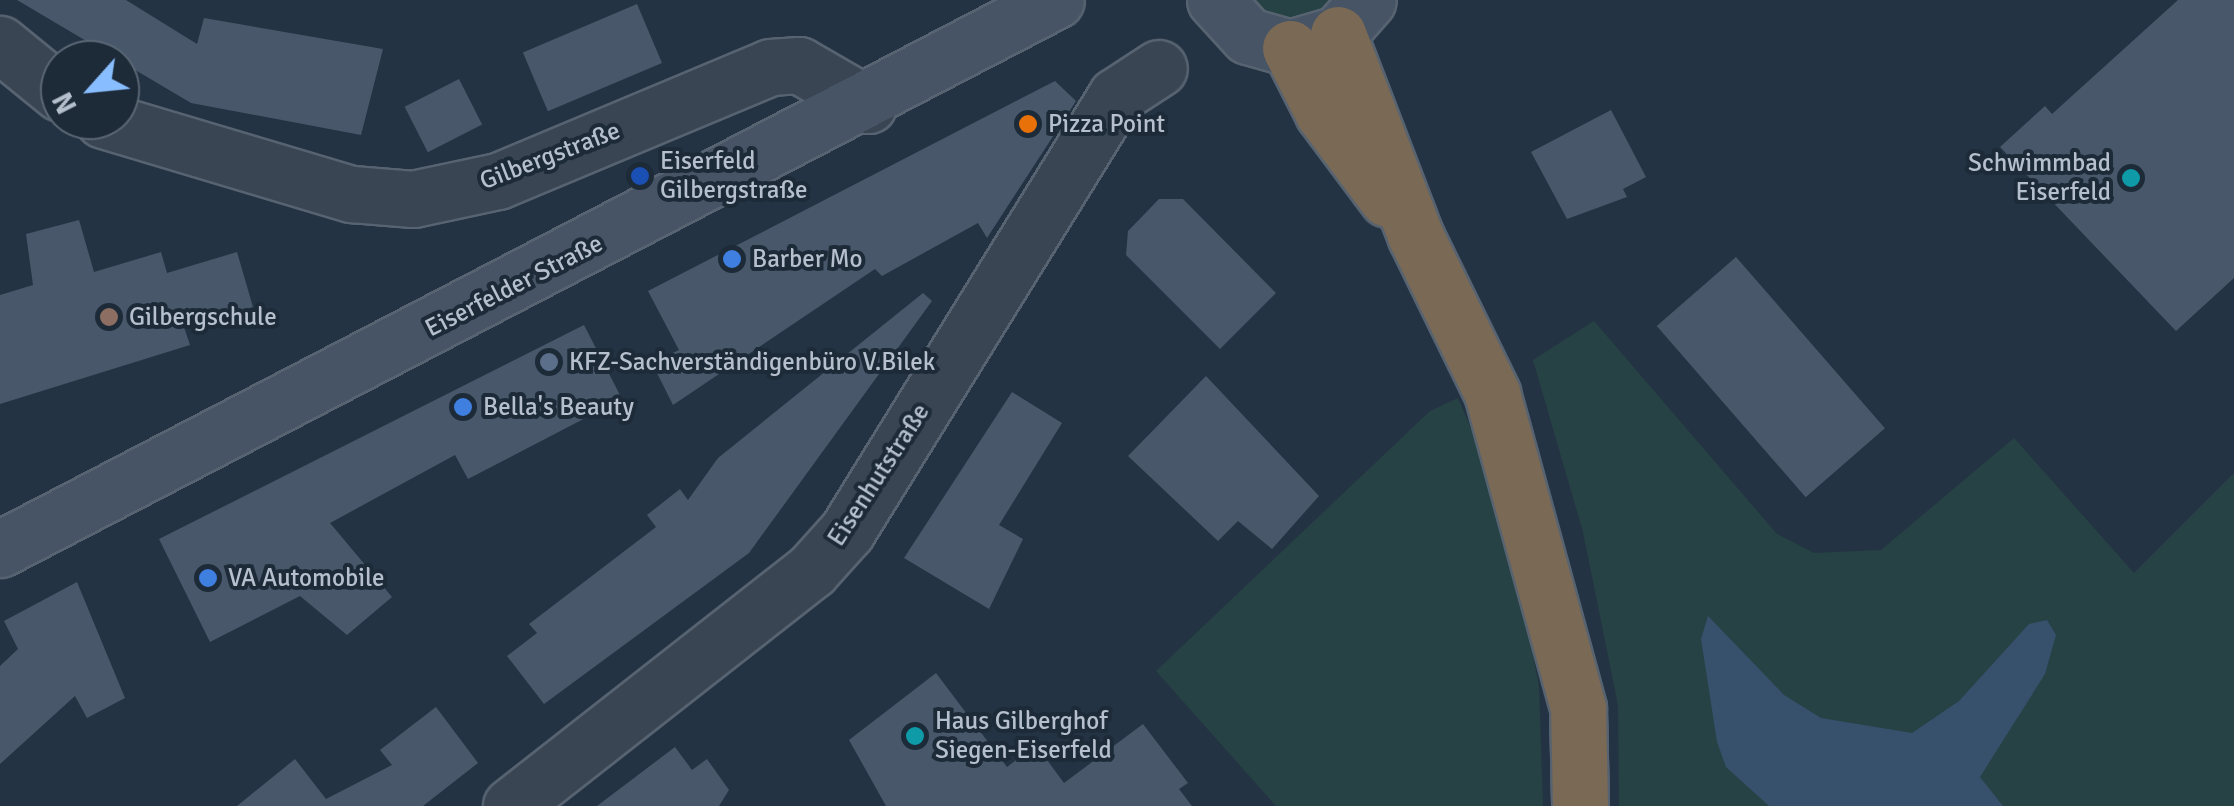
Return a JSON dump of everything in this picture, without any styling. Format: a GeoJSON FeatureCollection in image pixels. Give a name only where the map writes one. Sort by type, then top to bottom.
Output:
{"type":"FeatureCollection","features":[{"type":"Feature","properties":{"kind":"highway"},"geometry":{"type":"LineString","coordinates":[[1332,28],[1416,237],[1492,393],[1578,708],[1580,806]]}},
{"type":"Feature","properties":{"kind":"main road","name":"Eiserfelder Straße"},"geometry":{"type":"LineString","coordinates":[[0,549],[868,105],[1041,9],[1093,0]]}},
{"type":"Feature","properties":{"kind":"main road"},"geometry":{"type":"LineString","coordinates":[[1201,2],[1248,36],[1332,28]]}},
{"type":"Feature","properties":{"kind":"street"},"geometry":{"type":"LineString","coordinates":[[0,44],[40,77]]}},
{"type":"Feature","properties":{"kind":"street","name":"Gilbergstraße"},"geometry":{"type":"LineString","coordinates":[[140,131],[352,194],[413,199],[498,182],[770,67],[798,65],[868,105]]}},
{"type":"Feature","properties":{"kind":"street","name":"Eisenhutstraße"},"geometry":{"type":"LineString","coordinates":[[512,806],[812,570],[847,531],[1116,96],[1158,68]]}},
{"type":"Feature","properties":{"kind":"green space"},"geometry":{"type":"Polygon","coordinates":[[[1215,0],[1368,0],[1338,34],[1215,0]]]}},
{"type":"Feature","properties":{"kind":"green space"},"geometry":{"type":"Polygon","coordinates":[[[1594,321],[1777,534],[1814,553],[1881,550],[2014,438],[2134,573],[2234,473],[2234,806],[1619,806],[1618,705],[1583,532],[1533,360],[1594,321]]]}},
{"type":"Feature","properties":{"kind":"green space"},"geometry":{"type":"Polygon","coordinates":[[[1458,398],[1505,508],[1539,687],[1543,806],[1276,806],[1156,671],[1430,411],[1458,398]]]}},
{"type":"Feature","properties":{"kind":"water"},"geometry":{"type":"Polygon","coordinates":[[[1708,616],[1784,695],[1821,718],[1912,733],[1959,701],[2029,624],[2047,620],[2056,635],[2045,674],[1980,777],[2003,806],[1769,806],[1726,767],[1717,742],[1701,639],[1708,616]]]}},
{"type":"Feature","properties":{"kind":"building"},"geometry":{"type":"Polygon","coordinates":[[[17,0],[126,0],[197,44],[204,18],[383,49],[361,135],[191,103],[140,73],[140,40],[85,40],[17,0]]]}},
{"type":"Feature","properties":{"kind":"building","name":"Schwimmbad Eiserfeld"},"geometry":{"type":"Polygon","coordinates":[[[2178,0],[2234,0],[2234,278],[2176,331],[2000,147],[2045,106],[2052,114],[2178,0]]]}},
{"type":"Feature","properties":{"kind":"building"},"geometry":{"type":"Polygon","coordinates":[[[637,4],[662,63],[548,111],[523,52],[637,4]]]}},
{"type":"Feature","properties":{"kind":"building"},"geometry":{"type":"Polygon","coordinates":[[[459,79],[482,124],[428,152],[405,107],[459,79]]]}},
{"type":"Feature","properties":{"kind":"building"},"geometry":{"type":"Polygon","coordinates":[[[1055,81],[1076,101],[987,238],[978,223],[882,276],[875,269],[673,405],[652,363],[679,350],[648,291],[1055,81]]]}},
{"type":"Feature","properties":{"kind":"building"},"geometry":{"type":"Polygon","coordinates":[[[1611,110],[1646,177],[1623,189],[1627,197],[1567,219],[1531,152],[1611,110]]]}},
{"type":"Feature","properties":{"kind":"building"},"geometry":{"type":"Polygon","coordinates":[[[1159,199],[1183,199],[1276,293],[1220,349],[1126,255],[1128,231],[1159,199]]]}},
{"type":"Feature","properties":{"kind":"building","name":"Gilbergschule"},"geometry":{"type":"Polygon","coordinates":[[[79,220],[94,272],[161,252],[167,273],[237,252],[253,307],[184,327],[190,345],[0,404],[0,295],[33,285],[26,234],[79,220]]]}},
{"type":"Feature","properties":{"kind":"building"},"geometry":{"type":"Polygon","coordinates":[[[1736,257],[1885,428],[1806,497],[1657,326],[1736,257]]]}},
{"type":"Feature","properties":{"kind":"building"},"geometry":{"type":"Polygon","coordinates":[[[923,293],[932,301],[749,553],[544,704],[507,656],[537,633],[529,624],[656,527],[647,515],[680,489],[688,500],[718,458],[923,293]]]}},
{"type":"Feature","properties":{"kind":"building"},"geometry":{"type":"Polygon","coordinates":[[[584,325],[622,399],[468,479],[455,455],[330,523],[392,597],[347,635],[300,596],[210,642],[159,539],[584,325]]]}},
{"type":"Feature","properties":{"kind":"building"},"geometry":{"type":"Polygon","coordinates":[[[1206,376],[1319,496],[1272,549],[1238,521],[1218,541],[1128,456],[1206,376]]]}},
{"type":"Feature","properties":{"kind":"building"},"geometry":{"type":"Polygon","coordinates":[[[1012,392],[1062,423],[999,525],[1023,539],[989,609],[904,558],[1012,392]]]}},
{"type":"Feature","properties":{"kind":"building"},"geometry":{"type":"Polygon","coordinates":[[[77,582],[125,698],[87,718],[75,696],[0,764],[0,666],[18,649],[4,621],[77,582]]]}},
{"type":"Feature","properties":{"kind":"building","name":"Haus Gilberghof Siegen-Eiserfeld"},"geometry":{"type":"Polygon","coordinates":[[[936,673],[1007,767],[1036,745],[1064,783],[1143,724],[1188,783],[1179,789],[1192,806],[886,806],[849,740],[936,673]]]}},
{"type":"Feature","properties":{"kind":"building"},"geometry":{"type":"Polygon","coordinates":[[[436,707],[478,763],[423,806],[237,806],[295,759],[326,799],[392,765],[380,750],[436,707]]]}},
{"type":"Feature","properties":{"kind":"building"},"geometry":{"type":"Polygon","coordinates":[[[675,747],[692,770],[707,759],[729,790],[719,806],[597,806],[675,747]]]}},
{"type":"Feature","properties":{"kind":"place","name":"Pizza Point"},"geometry":{"type":"Point","coordinates":[1028,124]}},
{"type":"Feature","properties":{"kind":"place","name":"Eiserfeld Gilbergstraße"},"geometry":{"type":"Point","coordinates":[640,176]}},
{"type":"Feature","properties":{"kind":"place","name":"Schwimmbad Eiserfeld"},"geometry":{"type":"Point","coordinates":[2131,178]}},
{"type":"Feature","properties":{"kind":"place","name":"Barber Mo"},"geometry":{"type":"Point","coordinates":[732,259]}},
{"type":"Feature","properties":{"kind":"place","name":"Gilbergschule"},"geometry":{"type":"Point","coordinates":[109,317]}},
{"type":"Feature","properties":{"kind":"place","name":"KFZ-Sachverständigenbüro V.Bilek"},"geometry":{"type":"Point","coordinates":[549,362]}},
{"type":"Feature","properties":{"kind":"place","name":"Bella's Beauty"},"geometry":{"type":"Point","coordinates":[463,407]}},
{"type":"Feature","properties":{"kind":"place","name":"VA Automobile"},"geometry":{"type":"Point","coordinates":[208,578]}},
{"type":"Feature","properties":{"kind":"place","name":"Haus Gilberghof Siegen-Eiserfeld"},"geometry":{"type":"Point","coordinates":[915,736]}}]}
